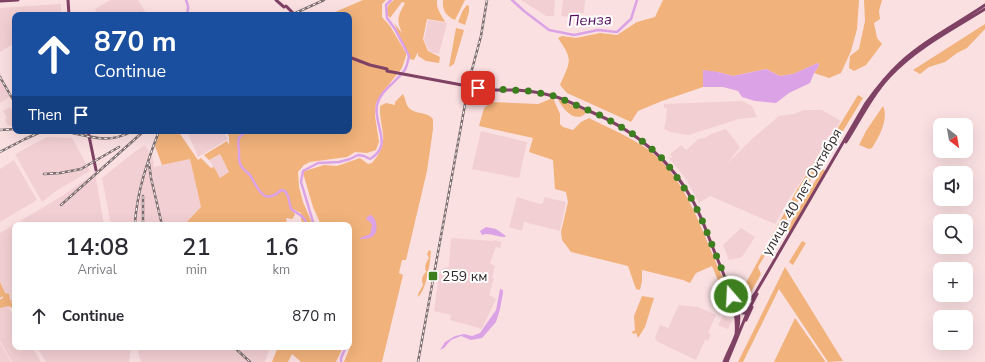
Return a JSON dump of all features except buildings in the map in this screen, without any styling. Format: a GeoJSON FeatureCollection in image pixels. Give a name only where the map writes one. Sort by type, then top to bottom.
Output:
{"type":"FeatureCollection","features":[{"type":"Feature","properties":{"kind":"main road"},"geometry":{"type":"LineString","coordinates":[[0,1],[18,0]]}},
{"type":"Feature","properties":{"kind":"main road"},"geometry":{"type":"LineString","coordinates":[[68,0],[69,12]]}},
{"type":"Feature","properties":{"kind":"main road"},"geometry":{"type":"LineString","coordinates":[[278,0],[290,12]]}},
{"type":"Feature","properties":{"kind":"main road"},"geometry":{"type":"LineString","coordinates":[[877,91],[896,67],[917,50],[985,5]]}},
{"type":"Feature","properties":{"kind":"main road"},"geometry":{"type":"LineString","coordinates":[[877,91],[893,73],[920,51],[985,9]]}},
{"type":"Feature","properties":{"kind":"main road"},"geometry":{"type":"LineString","coordinates":[[352,59],[369,67],[478,88],[528,91],[555,96],[604,117],[633,133],[661,155],[685,185],[698,207],[733,294],[737,299],[749,304],[749,310],[742,313],[738,309],[698,211],[676,174],[660,156],[633,133]]}},
{"type":"Feature","properties":{"kind":"main road"},"geometry":{"type":"LineString","coordinates":[[893,73],[896,67]]}},
{"type":"Feature","properties":{"kind":"main road","name":"улица 40 лет Октября"},"geometry":{"type":"LineString","coordinates":[[725,362],[758,292],[877,91]]}},
{"type":"Feature","properties":{"kind":"main road","name":"улица 40 лет Октября"},"geometry":{"type":"LineString","coordinates":[[737,335],[739,324],[738,303],[751,299],[756,292],[866,104],[877,91]]}},
{"type":"Feature","properties":{"kind":"main road"},"geometry":{"type":"LineString","coordinates":[[89,134],[96,170]]}},
{"type":"Feature","properties":{"kind":"main road"},"geometry":{"type":"LineString","coordinates":[[729,287],[737,322],[737,335]]}},
{"type":"Feature","properties":{"kind":"main road","name":"улица 40 лет Октября"},"geometry":{"type":"LineString","coordinates":[[725,362],[730,348],[758,292]]}},
{"type":"Feature","properties":{"kind":"shaded area"},"geometry":{"type":"Polygon","coordinates":[[[110,0],[138,0],[145,12],[96,12],[95,9],[110,0]]]}},
{"type":"Feature","properties":{"kind":"shaded area"},"geometry":{"type":"Polygon","coordinates":[[[363,0],[386,0],[382,4],[382,17],[390,26],[406,53],[406,56],[402,68],[376,103],[375,116],[379,142],[376,150],[367,153],[355,152],[347,157],[310,162],[304,165],[298,172],[299,187],[303,202],[312,222],[302,222],[301,213],[293,209],[295,215],[292,219],[286,218],[287,222],[187,222],[201,207],[190,159],[162,165],[155,146],[158,134],[180,134],[198,160],[201,158],[211,168],[214,167],[220,178],[229,172],[220,154],[209,160],[204,155],[227,141],[229,145],[228,134],[352,134],[352,12],[335,12],[363,0]]]}},
{"type":"Feature","properties":{"kind":"shaded area"},"geometry":{"type":"Polygon","coordinates":[[[394,0],[437,0],[438,9],[445,22],[427,19],[423,39],[428,51],[440,57],[439,63],[426,61],[418,56],[418,52],[414,60],[410,59],[401,42],[394,23],[402,33],[398,21],[405,3],[402,2],[390,18],[387,13],[388,6],[394,0]]]}},
{"type":"Feature","properties":{"kind":"shaded area"},"geometry":{"type":"Polygon","coordinates":[[[443,0],[465,0],[455,20],[449,17],[445,12],[443,0]]]}},
{"type":"Feature","properties":{"kind":"shaded area"},"geometry":{"type":"Polygon","coordinates":[[[521,0],[555,0],[554,16],[546,16],[521,0]]]}},
{"type":"Feature","properties":{"kind":"shaded area"},"geometry":{"type":"Polygon","coordinates":[[[563,0],[585,0],[584,12],[574,17],[561,16],[563,0]]]}},
{"type":"Feature","properties":{"kind":"shaded area"},"geometry":{"type":"Polygon","coordinates":[[[663,0],[859,0],[857,29],[851,51],[841,73],[829,78],[814,73],[819,66],[818,63],[793,74],[780,76],[766,69],[733,76],[718,72],[703,71],[703,87],[638,111],[631,122],[567,93],[560,85],[569,61],[558,38],[562,36],[576,38],[600,33],[617,35],[637,22],[655,17],[663,0]]]}},
{"type":"Feature","properties":{"kind":"shaded area"},"geometry":{"type":"Polygon","coordinates":[[[864,0],[882,0],[879,11],[880,19],[874,23],[877,38],[882,44],[866,65],[854,71],[849,68],[850,56],[859,49],[865,21],[864,0]]]}},
{"type":"Feature","properties":{"kind":"shaded area"},"geometry":{"type":"Polygon","coordinates":[[[61,4],[61,12],[12,12],[12,45],[0,52],[0,8],[61,4]]]}},
{"type":"Feature","properties":{"kind":"shaded area"},"geometry":{"type":"Polygon","coordinates":[[[467,5],[469,6],[469,12],[465,25],[458,22],[467,5]]]}},
{"type":"Feature","properties":{"kind":"shaded area"},"geometry":{"type":"Polygon","coordinates":[[[428,20],[447,23],[439,54],[430,52],[424,40],[428,20]]]}},
{"type":"Feature","properties":{"kind":"shaded area"},"geometry":{"type":"Polygon","coordinates":[[[985,24],[985,29],[967,48],[945,62],[929,67],[920,74],[913,70],[985,24]]]}},
{"type":"Feature","properties":{"kind":"shaded area"},"geometry":{"type":"Polygon","coordinates":[[[456,28],[464,30],[454,64],[449,67],[456,28]]]}},
{"type":"Feature","properties":{"kind":"shaded area"},"geometry":{"type":"Polygon","coordinates":[[[818,63],[819,66],[810,83],[789,93],[776,103],[755,101],[742,97],[738,91],[723,87],[703,87],[703,70],[733,76],[766,69],[780,76],[793,74],[818,63]]]}},
{"type":"Feature","properties":{"kind":"shaded area"},"geometry":{"type":"Polygon","coordinates":[[[0,78],[10,97],[0,103],[0,78]]]}},
{"type":"Feature","properties":{"kind":"shaded area"},"geometry":{"type":"Polygon","coordinates":[[[403,94],[410,109],[428,115],[433,119],[427,171],[406,260],[402,260],[399,273],[403,275],[382,362],[344,362],[349,350],[352,350],[352,222],[320,222],[313,207],[303,173],[324,165],[337,166],[360,158],[368,164],[372,163],[382,148],[383,141],[380,106],[386,103],[395,105],[395,102],[403,94]]]}},
{"type":"Feature","properties":{"kind":"shaded area"},"geometry":{"type":"Polygon","coordinates":[[[858,95],[863,98],[838,139],[833,136],[858,95]]]}},
{"type":"Feature","properties":{"kind":"shaded area"},"geometry":{"type":"Polygon","coordinates":[[[553,98],[560,114],[560,124],[563,127],[573,130],[581,122],[589,118],[640,144],[661,160],[684,192],[702,229],[725,283],[720,285],[712,266],[696,273],[690,283],[642,270],[640,290],[636,289],[628,266],[571,252],[562,240],[561,232],[568,202],[566,192],[555,189],[553,160],[529,152],[533,138],[479,126],[484,108],[492,102],[538,104],[553,98]]]}},
{"type":"Feature","properties":{"kind":"shaded area"},"geometry":{"type":"Polygon","coordinates":[[[558,99],[585,111],[586,113],[578,117],[570,114],[566,111],[558,99]]]}},
{"type":"Feature","properties":{"kind":"shaded area"},"geometry":{"type":"Polygon","coordinates":[[[742,101],[752,106],[757,117],[739,119],[688,135],[670,132],[664,129],[667,108],[664,108],[664,104],[742,101]]]}},
{"type":"Feature","properties":{"kind":"shaded area"},"geometry":{"type":"Polygon","coordinates":[[[883,106],[885,111],[884,122],[875,144],[869,149],[859,145],[866,131],[883,106]]]}},
{"type":"Feature","properties":{"kind":"shaded area"},"geometry":{"type":"Polygon","coordinates":[[[10,107],[12,110],[12,127],[10,125],[8,126],[5,120],[7,118],[3,110],[10,107]]]}},
{"type":"Feature","properties":{"kind":"shaded area"},"geometry":{"type":"Polygon","coordinates":[[[804,110],[822,110],[841,121],[791,196],[775,224],[710,196],[699,203],[686,179],[668,157],[673,158],[670,154],[681,145],[686,150],[698,139],[705,138],[711,134],[726,129],[740,147],[727,164],[753,138],[779,116],[794,114],[804,110]]]}},
{"type":"Feature","properties":{"kind":"shaded area"},"geometry":{"type":"Polygon","coordinates":[[[481,131],[527,142],[519,178],[472,169],[481,131]]]}},
{"type":"Feature","properties":{"kind":"shaded area"},"geometry":{"type":"Polygon","coordinates":[[[188,134],[225,134],[228,139],[198,157],[188,134]]]}},
{"type":"Feature","properties":{"kind":"shaded area"},"geometry":{"type":"Polygon","coordinates":[[[47,137],[72,138],[90,171],[56,191],[42,202],[15,154],[47,137]]]}},
{"type":"Feature","properties":{"kind":"shaded area"},"geometry":{"type":"Polygon","coordinates":[[[829,138],[834,141],[758,267],[761,274],[750,294],[740,294],[798,188],[829,138]]]}},
{"type":"Feature","properties":{"kind":"shaded area"},"geometry":{"type":"Polygon","coordinates":[[[145,145],[152,154],[154,167],[190,159],[201,207],[187,222],[110,222],[102,178],[145,145]]]}},
{"type":"Feature","properties":{"kind":"shaded area"},"geometry":{"type":"Polygon","coordinates":[[[220,154],[229,172],[220,178],[209,160],[220,154]]]}},
{"type":"Feature","properties":{"kind":"shaded area"},"geometry":{"type":"Polygon","coordinates":[[[14,160],[37,200],[0,222],[0,169],[14,160]]]}},
{"type":"Feature","properties":{"kind":"shaded area"},"geometry":{"type":"Polygon","coordinates":[[[822,169],[826,171],[790,233],[786,231],[822,169]]]}},
{"type":"Feature","properties":{"kind":"shaded area"},"geometry":{"type":"Polygon","coordinates":[[[95,173],[103,222],[18,222],[62,196],[95,173]]]}},
{"type":"Feature","properties":{"kind":"shaded area"},"geometry":{"type":"Polygon","coordinates":[[[517,197],[540,204],[543,203],[544,197],[566,202],[560,231],[524,222],[522,231],[509,227],[517,197]]]}},
{"type":"Feature","properties":{"kind":"shaded area"},"geometry":{"type":"Polygon","coordinates":[[[371,215],[375,219],[377,228],[375,234],[370,238],[360,239],[370,234],[372,225],[366,219],[371,215]]]}},
{"type":"Feature","properties":{"kind":"shaded area"},"geometry":{"type":"Polygon","coordinates":[[[12,226],[12,306],[0,286],[0,233],[12,226]]]}},
{"type":"Feature","properties":{"kind":"shaded area"},"geometry":{"type":"Polygon","coordinates":[[[486,227],[496,229],[506,236],[501,237],[487,234],[482,235],[480,231],[486,227]]]}},
{"type":"Feature","properties":{"kind":"shaded area"},"geometry":{"type":"Polygon","coordinates":[[[741,228],[755,237],[742,257],[729,260],[723,245],[741,228]]]}},
{"type":"Feature","properties":{"kind":"shaded area"},"geometry":{"type":"Polygon","coordinates":[[[451,238],[494,240],[502,242],[500,248],[496,247],[490,263],[495,266],[492,278],[494,278],[489,295],[496,299],[482,329],[450,320],[451,315],[434,311],[439,274],[443,268],[449,266],[451,238]]]}},
{"type":"Feature","properties":{"kind":"shaded area"},"geometry":{"type":"Polygon","coordinates":[[[802,241],[806,243],[793,265],[789,262],[802,241]]]}},
{"type":"Feature","properties":{"kind":"shaded area"},"geometry":{"type":"Polygon","coordinates":[[[429,250],[431,251],[428,276],[424,288],[418,297],[423,285],[422,278],[426,272],[425,266],[429,258],[427,254],[429,250]]]}},
{"type":"Feature","properties":{"kind":"shaded area"},"geometry":{"type":"Polygon","coordinates":[[[785,267],[843,361],[828,362],[779,289],[743,362],[738,362],[785,267]]]}},
{"type":"Feature","properties":{"kind":"shaded area"},"geometry":{"type":"Polygon","coordinates":[[[0,282],[5,293],[9,294],[10,300],[12,300],[12,308],[8,306],[0,308],[0,300],[3,296],[0,298],[0,282]]]}},
{"type":"Feature","properties":{"kind":"shaded area"},"geometry":{"type":"Polygon","coordinates":[[[500,289],[503,290],[503,293],[496,322],[482,338],[471,340],[461,336],[451,340],[444,348],[440,350],[445,342],[455,336],[464,334],[472,336],[480,333],[496,310],[500,289]]]}},
{"type":"Feature","properties":{"kind":"shaded area"},"geometry":{"type":"Polygon","coordinates":[[[642,296],[654,298],[645,327],[638,338],[636,333],[633,334],[632,332],[635,330],[634,316],[642,296]]]}},
{"type":"Feature","properties":{"kind":"shaded area"},"geometry":{"type":"Polygon","coordinates":[[[2,297],[12,313],[12,350],[34,350],[41,362],[12,362],[0,341],[0,299],[2,297]]]}},
{"type":"Feature","properties":{"kind":"shaded area"},"geometry":{"type":"Polygon","coordinates":[[[679,305],[698,307],[716,315],[708,333],[711,334],[708,341],[705,340],[696,360],[658,342],[655,338],[660,325],[668,328],[679,305]]]}},
{"type":"Feature","properties":{"kind":"shaded area"},"geometry":{"type":"Polygon","coordinates":[[[723,316],[732,320],[728,329],[718,325],[723,316]]]}},
{"type":"Feature","properties":{"kind":"shaded area"},"geometry":{"type":"Polygon","coordinates":[[[795,318],[825,361],[825,362],[774,362],[795,318]]]}},
{"type":"Feature","properties":{"kind":"shaded area"},"geometry":{"type":"Polygon","coordinates":[[[0,343],[11,362],[0,362],[0,343]]]}},
{"type":"Feature","properties":{"kind":"shaded area"},"geometry":{"type":"Polygon","coordinates":[[[39,350],[131,350],[129,362],[46,362],[39,350]]]}},
{"type":"Feature","properties":{"kind":"shaded area"},"geometry":{"type":"Polygon","coordinates":[[[138,350],[269,350],[265,362],[141,362],[138,350]]]}},
{"type":"Feature","properties":{"kind":"shaded area"},"geometry":{"type":"Polygon","coordinates":[[[277,350],[342,350],[336,362],[301,362],[292,354],[288,362],[272,362],[277,350]]]}},
{"type":"Feature","properties":{"kind":"waterway"},"geometry":{"type":"LineString","coordinates":[[186,0],[188,6],[187,12]]}},
{"type":"Feature","properties":{"kind":"waterway","name":"Пенза"},"geometry":{"type":"LineString","coordinates":[[313,222],[301,182],[303,171],[318,163],[339,162],[358,155],[370,159],[381,147],[382,141],[377,105],[381,95],[404,71],[407,66],[409,56],[395,29],[387,18],[386,5],[391,0]]}},
{"type":"Feature","properties":{"kind":"waterway","name":"Пенза"},"geometry":{"type":"LineString","coordinates":[[512,0],[549,30],[574,35],[598,30],[617,32],[631,19],[637,0]]}},
{"type":"Feature","properties":{"kind":"waterway"},"geometry":{"type":"LineString","coordinates":[[243,134],[238,141],[239,162],[241,166],[250,175],[258,189],[265,196],[274,195],[281,190],[285,191],[288,196],[291,209],[303,217],[306,222]]}},
{"type":"Feature","properties":{"kind":"waterway","name":"Пенза"},"geometry":{"type":"LineString","coordinates":[[341,362],[345,350]]}},
{"type":"Feature","properties":{"kind":"railway"},"geometry":{"type":"LineString","coordinates":[[298,12],[324,0]]}},
{"type":"Feature","properties":{"kind":"railway"},"geometry":{"type":"LineString","coordinates":[[418,362],[470,77],[481,36],[487,0]]}},
{"type":"Feature","properties":{"kind":"railway"},"geometry":{"type":"LineString","coordinates":[[0,77],[12,98]]}},
{"type":"Feature","properties":{"kind":"railway"},"geometry":{"type":"LineString","coordinates":[[0,130],[12,129]]}},
{"type":"Feature","properties":{"kind":"railway"},"geometry":{"type":"LineString","coordinates":[[0,152],[36,134]]}},
{"type":"Feature","properties":{"kind":"railway"},"geometry":{"type":"LineString","coordinates":[[76,134],[98,138],[115,138],[126,134]]}},
{"type":"Feature","properties":{"kind":"railway"},"geometry":{"type":"LineString","coordinates":[[61,205],[141,134]]}},
{"type":"Feature","properties":{"kind":"railway"},"geometry":{"type":"LineString","coordinates":[[135,222],[141,187],[147,164],[158,134]]}},
{"type":"Feature","properties":{"kind":"railway"},"geometry":{"type":"LineString","coordinates":[[44,174],[81,169],[119,147]]}},
{"type":"Feature","properties":{"kind":"railway"},"geometry":{"type":"LineString","coordinates":[[149,163],[161,222]]}},
{"type":"Feature","properties":{"kind":"railway"},"geometry":{"type":"LineString","coordinates":[[143,196],[143,222]]}},
{"type":"Feature","properties":{"kind":"railway"},"geometry":{"type":"LineString","coordinates":[[237,350],[250,362]]}},
{"type":"Feature","properties":{"kind":"place","name":"259 км"},"geometry":{"type":"Point","coordinates":[433,276]}},
{"type":"Feature","properties":{"kind":"route"},"geometry":{"type":"LineString","coordinates":[[478,88],[487,90],[519,90],[555,96],[604,117],[633,134],[647,145],[660,156],[672,170],[694,203],[729,287],[731,296]]}}]}
